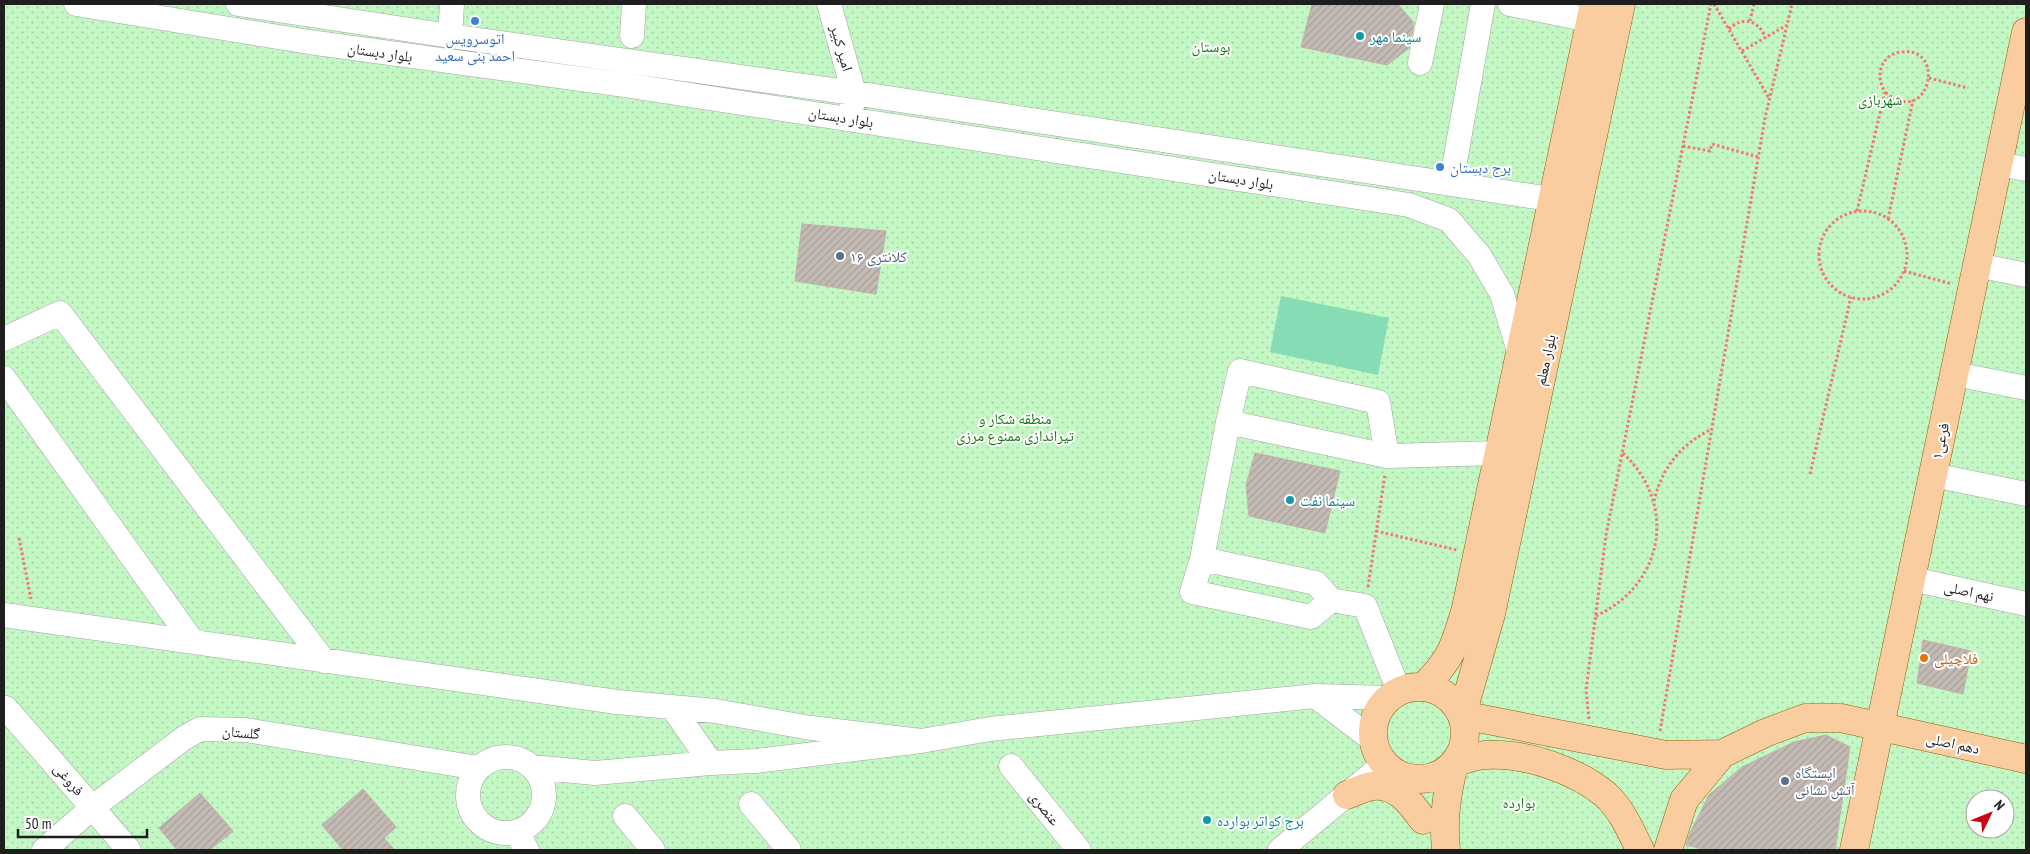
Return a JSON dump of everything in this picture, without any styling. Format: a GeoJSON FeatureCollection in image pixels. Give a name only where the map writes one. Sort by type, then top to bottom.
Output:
{"type":"FeatureCollection","features":[{"type":"Feature","properties":{"kind":"main road","name":"بلوار معلم"},"geometry":{"type":"LineString","coordinates":[[1404,692],[1440,670],[1453,650],[1466,608],[1520,355],[1566,201],[1621,4]]}},
{"type":"Feature","properties":{"kind":"main road","name":"بلوار معلم"},"geometry":{"type":"LineString","coordinates":[[1462,715],[1491,614],[1566,201],[1592,12]]}},
{"type":"Feature","properties":{"kind":"main road","name":"فرعی۱"},"geometry":{"type":"LineString","coordinates":[[1854,850],[2025,48]]}},
{"type":"Feature","properties":{"kind":"main road"},"geometry":{"type":"LineString","coordinates":[[1432,850],[1431,836],[1386,760],[1373,725],[1379,710],[1404,692],[1439,691],[1452,701],[1462,715],[1465,729],[1459,756],[1448,785],[1445,807],[1446,850]]}},
{"type":"Feature","properties":{"kind":"main road"},"geometry":{"type":"LineString","coordinates":[[1462,715],[1592,724],[1666,755],[1722,754]]}},
{"type":"Feature","properties":{"kind":"main road","name":"دهم اصلی"},"geometry":{"type":"LineString","coordinates":[[1722,754],[1765,733],[1805,718],[1840,718],[2026,759]]}},
{"type":"Feature","properties":{"kind":"main road"},"geometry":{"type":"LineString","coordinates":[[1668,850],[1684,800],[1722,754]]}},
{"type":"Feature","properties":{"kind":"main road"},"geometry":{"type":"LineString","coordinates":[[1386,760],[1426,778],[1439,774],[1455,763],[1486,755],[1517,757],[1552,765],[1582,778],[1607,796],[1627,822],[1640,850]]}},
{"type":"Feature","properties":{"kind":"main road"},"geometry":{"type":"LineString","coordinates":[[1347,794],[1373,786],[1388,787],[1402,795],[1423,820]]}},
{"type":"Feature","properties":{"kind":"street","name":"بلوار دبستان"},"geometry":{"type":"LineString","coordinates":[[76,4],[308,42],[850,118],[1409,205],[1449,220],[1479,255],[1502,294],[1520,355]]}},
{"type":"Feature","properties":{"kind":"street","name":"بلوار دبستان"},"geometry":{"type":"LineString","coordinates":[[238,4],[307,9],[450,36],[854,93],[1566,201]]}},
{"type":"Feature","properties":{"kind":"street"},"geometry":{"type":"LineString","coordinates":[[450,36],[452,4]]}},
{"type":"Feature","properties":{"kind":"street"},"geometry":{"type":"LineString","coordinates":[[632,36],[634,4]]}},
{"type":"Feature","properties":{"kind":"street","name":"امیر کبیر"},"geometry":{"type":"LineString","coordinates":[[829,4],[854,93]]}},
{"type":"Feature","properties":{"kind":"street"},"geometry":{"type":"LineString","coordinates":[[1420,63],[1432,4]]}},
{"type":"Feature","properties":{"kind":"street"},"geometry":{"type":"LineString","coordinates":[[1451,184],[1482,4]]}},
{"type":"Feature","properties":{"kind":"street"},"geometry":{"type":"LineString","coordinates":[[1510,4],[1592,12]]}},
{"type":"Feature","properties":{"kind":"street"},"geometry":{"type":"LineString","coordinates":[[850,118],[854,93]]}},
{"type":"Feature","properties":{"kind":"street"},"geometry":{"type":"LineString","coordinates":[[1999,164],[2026,169]]}},
{"type":"Feature","properties":{"kind":"street"},"geometry":{"type":"LineString","coordinates":[[1975,277],[2026,274]]}},
{"type":"Feature","properties":{"kind":"street"},"geometry":{"type":"LineString","coordinates":[[4,339],[60,313],[324,660]]}},
{"type":"Feature","properties":{"kind":"street"},"geometry":{"type":"LineString","coordinates":[[1331,600],[1311,617],[1192,592],[1202,559],[1228,422],[1240,371],[1378,402],[1387,456]]}},
{"type":"Feature","properties":{"kind":"street"},"geometry":{"type":"LineString","coordinates":[[1955,374],[2026,388]]}},
{"type":"Feature","properties":{"kind":"street"},"geometry":{"type":"LineString","coordinates":[[4,378],[193,642]]}},
{"type":"Feature","properties":{"kind":"street"},"geometry":{"type":"LineString","coordinates":[[1228,422],[1387,456],[1499,453]]}},
{"type":"Feature","properties":{"kind":"street"},"geometry":{"type":"LineString","coordinates":[[1933,475],[2026,494]]}},
{"type":"Feature","properties":{"kind":"street"},"geometry":{"type":"LineString","coordinates":[[532,767],[543,784],[543,804],[522,841],[496,832],[479,822],[468,805],[468,785],[478,768],[495,757],[515,757],[532,767],[595,773],[756,761],[921,741],[990,729],[1315,696],[1404,692],[1365,606],[1331,600],[1316,583],[1202,559]]}},
{"type":"Feature","properties":{"kind":"street","name":"نهم اصلی"},"geometry":{"type":"LineString","coordinates":[[1912,579],[2026,604]]}},
{"type":"Feature","properties":{"kind":"street"},"geometry":{"type":"LineString","coordinates":[[4,615],[618,702],[715,711],[811,728],[921,741]]}},
{"type":"Feature","properties":{"kind":"street"},"geometry":{"type":"LineString","coordinates":[[1280,850],[1386,760],[1315,696]]}},
{"type":"Feature","properties":{"kind":"street"},"geometry":{"type":"LineString","coordinates":[[672,707],[711,763]]}},
{"type":"Feature","properties":{"kind":"street","name":"فروغی"},"geometry":{"type":"LineString","coordinates":[[6,708],[129,850]]}},
{"type":"Feature","properties":{"kind":"street","name":"گلستان"},"geometry":{"type":"LineString","coordinates":[[44,850],[93,807],[184,738],[200,729],[246,730],[478,768]]}},
{"type":"Feature","properties":{"kind":"street","name":"عنصری"},"geometry":{"type":"LineString","coordinates":[[1011,766],[1079,850]]}},
{"type":"Feature","properties":{"kind":"street"},"geometry":{"type":"LineString","coordinates":[[751,804],[790,850]]}},
{"type":"Feature","properties":{"kind":"street"},"geometry":{"type":"LineString","coordinates":[[625,816],[653,850]]}},
{"type":"Feature","properties":{"kind":"path"},"geometry":{"type":"LineString","coordinates":[[1713,4],[1770,99]]}},
{"type":"Feature","properties":{"kind":"path"},"geometry":{"type":"LineString","coordinates":[[1592,724],[1586,690],[1606,534],[1713,4]]}},
{"type":"Feature","properties":{"kind":"path"},"geometry":{"type":"LineString","coordinates":[[1750,21],[1754,4]]}},
{"type":"Feature","properties":{"kind":"path"},"geometry":{"type":"LineString","coordinates":[[1652,729],[1661,731],[1710,430],[1758,157],[1792,4]]}},
{"type":"Feature","properties":{"kind":"path"},"geometry":{"type":"LineString","coordinates":[[1729,29],[1738,22],[1750,21],[1760,27],[1765,37]]}},
{"type":"Feature","properties":{"kind":"path"},"geometry":{"type":"LineString","coordinates":[[1742,50],[1787,24]]}},
{"type":"Feature","properties":{"kind":"path"},"geometry":{"type":"LineString","coordinates":[[1905,51],[1920,56],[1929,70],[1929,78],[1925,91],[1913,100],[1898,101],[1885,92],[1881,85],[1880,69],[1884,62],[1896,52],[1905,51]]}},
{"type":"Feature","properties":{"kind":"path"},"geometry":{"type":"LineString","coordinates":[[1929,78],[1968,88]]}},
{"type":"Feature","properties":{"kind":"path"},"geometry":{"type":"LineString","coordinates":[[1857,211],[1885,92]]}},
{"type":"Feature","properties":{"kind":"path"},"geometry":{"type":"LineString","coordinates":[[1888,219],[1913,100]]}},
{"type":"Feature","properties":{"kind":"path"},"geometry":{"type":"LineString","coordinates":[[1683,146],[1710,151],[1712,144],[1758,157]]}},
{"type":"Feature","properties":{"kind":"path"},"geometry":{"type":"LineString","coordinates":[[1857,211],[1873,213],[1888,219],[1896,226],[1905,242],[1906,261],[1904,271],[1895,284],[1883,294],[1872,298],[1851,297],[1841,293],[1826,278],[1821,268],[1819,252],[1823,236],[1829,227],[1842,217],[1857,211]]}},
{"type":"Feature","properties":{"kind":"path"},"geometry":{"type":"LineString","coordinates":[[1904,271],[1975,277]]}},
{"type":"Feature","properties":{"kind":"path"},"geometry":{"type":"LineString","coordinates":[[1810,474],[1851,297]]}},
{"type":"Feature","properties":{"kind":"path"},"geometry":{"type":"LineString","coordinates":[[1654,502],[1662,476],[1676,454],[1698,436],[1710,430]]}},
{"type":"Feature","properties":{"kind":"path"},"geometry":{"type":"LineString","coordinates":[[1595,616],[1619,603],[1639,583],[1646,572],[1655,546],[1657,531],[1654,502],[1642,475],[1622,453]]}},
{"type":"Feature","properties":{"kind":"path"},"geometry":{"type":"LineString","coordinates":[[1365,606],[1387,456]]}},
{"type":"Feature","properties":{"kind":"path"},"geometry":{"type":"LineString","coordinates":[[1376,531],[1477,555]]}},
{"type":"Feature","properties":{"kind":"path"},"geometry":{"type":"LineString","coordinates":[[19,538],[35,619]]}},
{"type":"Feature","properties":{"kind":"green space","name":"منطقه شکار و تیراندازی ممنوع مرزی"},"geometry":{"type":"Polygon","coordinates":[[[4,4],[2026,4],[2026,850],[4,850],[4,4]]]}},
{"type":"Feature","properties":{"kind":"green space"},"geometry":{"type":"Polygon","coordinates":[[[1281,296],[1389,318],[1378,375],[1270,352],[1281,296]]]}},
{"type":"Feature","properties":{"kind":"building","name":"سینما مهر"},"geometry":{"type":"Polygon","coordinates":[[[1312,4],[1398,4],[1414,23],[1409,48],[1387,65],[1301,47],[1312,4]]]}},
{"type":"Feature","properties":{"kind":"building","name":"کلانتری ۱۶"},"geometry":{"type":"Polygon","coordinates":[[[802,224],[886,231],[876,294],[795,281],[802,224]]]}},
{"type":"Feature","properties":{"kind":"building","name":"سینما نفت"},"geometry":{"type":"Polygon","coordinates":[[[1255,453],[1340,471],[1325,533],[1249,516],[1246,485],[1255,453]]]}},
{"type":"Feature","properties":{"kind":"building"},"geometry":{"type":"Polygon","coordinates":[[[1923,640],[1971,651],[1963,694],[1917,683],[1923,640]]]}},
{"type":"Feature","properties":{"kind":"building","name":"ایستگاه آتش نشانی"},"geometry":{"type":"Polygon","coordinates":[[[1826,735],[1850,747],[1835,850],[1707,850],[1686,845],[1709,795],[1742,767],[1794,742],[1826,735]]]}},
{"type":"Feature","properties":{"kind":"building"},"geometry":{"type":"Polygon","coordinates":[[[363,789],[396,827],[384,838],[395,850],[343,850],[322,825],[363,789]]]}},
{"type":"Feature","properties":{"kind":"building"},"geometry":{"type":"Polygon","coordinates":[[[200,793],[233,831],[210,850],[177,850],[159,828],[200,793]]]}},
{"type":"Feature","properties":{"kind":"place","name":"اتوسرویس احمد بنی سعید"},"geometry":{"type":"Point","coordinates":[475,21]}},
{"type":"Feature","properties":{"kind":"place","name":"سینما مهر"},"geometry":{"type":"Point","coordinates":[1360,36]}},
{"type":"Feature","properties":{"kind":"place","name":"برج دبستان"},"geometry":{"type":"Point","coordinates":[1440,167]}},
{"type":"Feature","properties":{"kind":"place","name":"کلانتری ۱۶"},"geometry":{"type":"Point","coordinates":[840,256]}},
{"type":"Feature","properties":{"kind":"place","name":"سینما نفت"},"geometry":{"type":"Point","coordinates":[1290,500]}},
{"type":"Feature","properties":{"kind":"place","name":"فلاچیلی"},"geometry":{"type":"Point","coordinates":[1924,658]}},
{"type":"Feature","properties":{"kind":"place","name":"ایستگاه آتش نشانی"},"geometry":{"type":"Point","coordinates":[1785,781]}},
{"type":"Feature","properties":{"kind":"place","name":"برج کواتر بوارده"},"geometry":{"type":"Point","coordinates":[1207,820]}},
{"type":"Feature","properties":{"kind":"park label","name":"بوستان"},"geometry":{"type":"Point","coordinates":[1211,46]}},
{"type":"Feature","properties":{"kind":"park label","name":"شهربازی"},"geometry":{"type":"Point","coordinates":[1880,99]}},
{"type":"Feature","properties":{"kind":"park label","name":"بوارده"},"geometry":{"type":"Point","coordinates":[1519,802]}}]}
